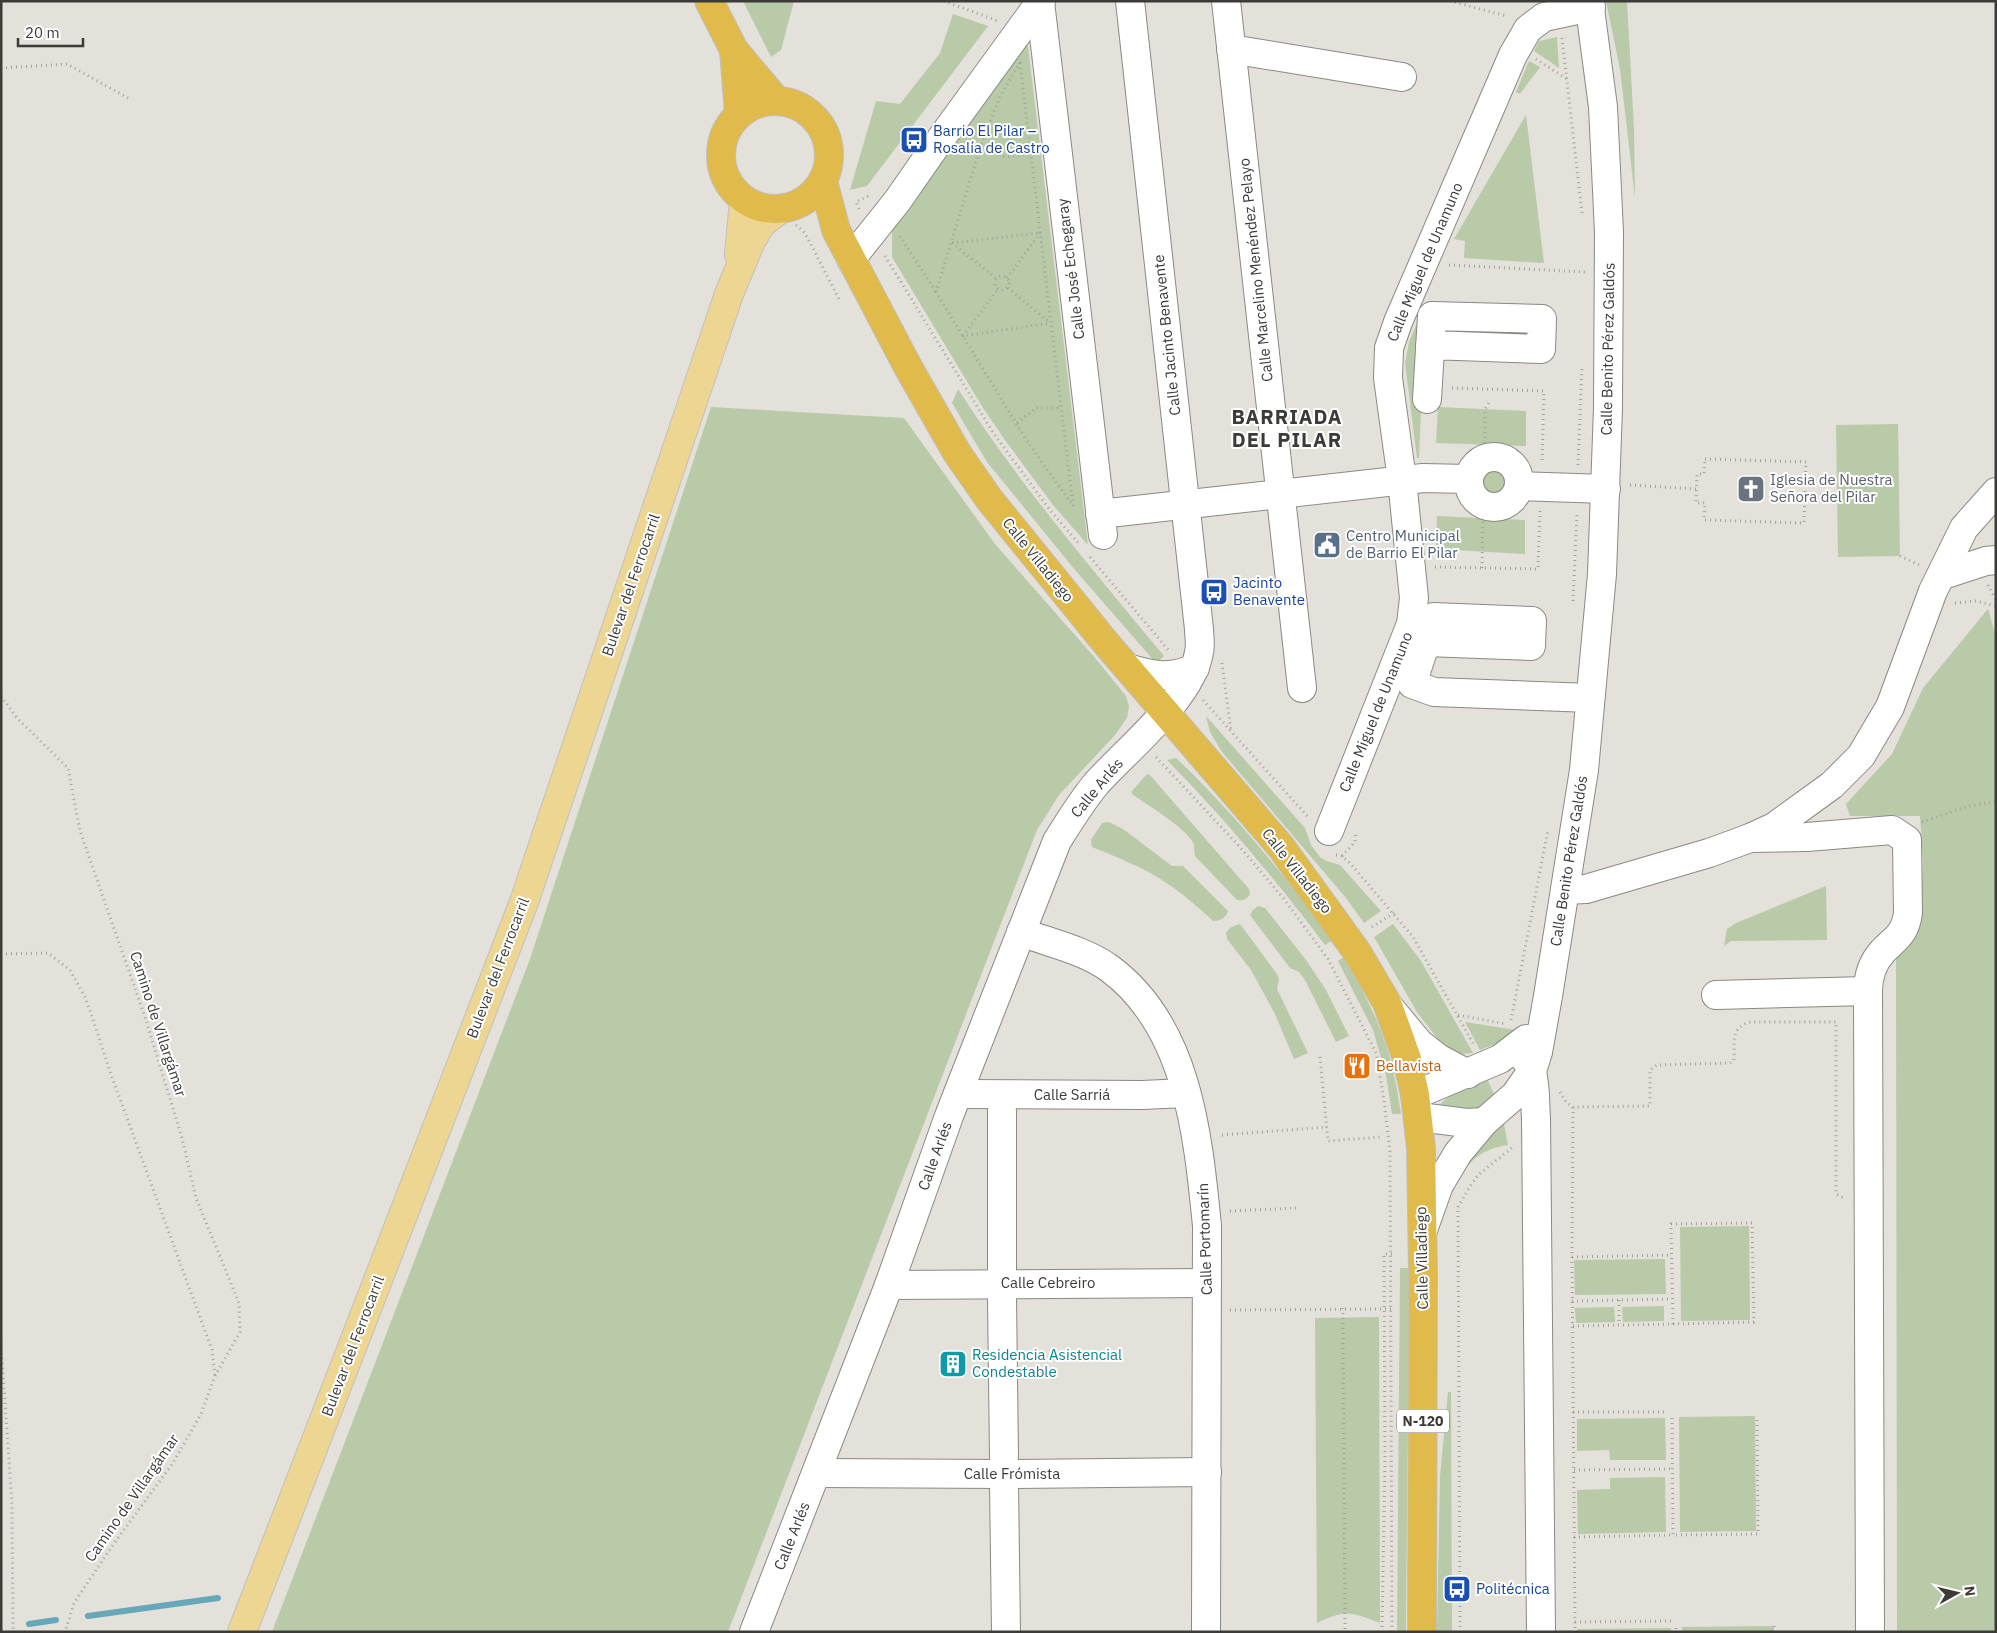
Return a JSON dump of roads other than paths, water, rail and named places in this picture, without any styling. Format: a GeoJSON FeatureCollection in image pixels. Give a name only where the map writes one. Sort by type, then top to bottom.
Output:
{"type":"FeatureCollection","features":[{"type":"Feature","properties":{"kind":"highway"},"geometry":{"type":"LineString","coordinates":[[709,1],[734,50],[776,100]]}},
{"type":"Feature","properties":{"kind":"highway"},"geometry":{"type":"LineString","coordinates":[[734,50],[739,114]]}},
{"type":"Feature","properties":{"kind":"highway"},"geometry":{"type":"LineString","coordinates":[[776,100],[794,104],[810,113],[822,127],[828,144],[829,163],[823,181],[812,196],[788,208],[760,208],[744,201],[732,189],[723,173],[720,156],[722,139],[730,123],[739,114],[759,102],[776,100]]}},
{"type":"Feature","properties":{"kind":"highway","name":"Calle Villadiego"},"geometry":{"type":"LineString","coordinates":[[823,181],[836,230],[851,259],[908,367],[968,468],[989,499],[1128,668],[1286,855],[1354,947],[1387,1003],[1407,1059],[1417,1106],[1422,1231],[1422,1632]]}},
{"type":"Feature","properties":{"kind":"highway","name":"Calle Villadiego"},"geometry":{"type":"LineString","coordinates":[[788,208],[836,230]]}},
{"type":"Feature","properties":{"kind":"main road","name":"Bulevar del Ferrocarril"},"geometry":{"type":"LineString","coordinates":[[729,294],[741,245],[744,201]]}},
{"type":"Feature","properties":{"kind":"main road","name":"Bulevar del Ferrocarril"},"geometry":{"type":"LineString","coordinates":[[242,1632],[524,902],[729,294],[751,242],[762,223],[788,208]]}},
{"type":"Feature","properties":{"kind":"street","name":"Calle Jacinto Benavente"},"geometry":{"type":"LineString","coordinates":[[1130,1],[1199,629],[1200,651],[1166,711]]}},
{"type":"Feature","properties":{"kind":"street","name":"Calle Marcelino Menéndez Pelayo"},"geometry":{"type":"LineString","coordinates":[[1226,1],[1302,688]]}},
{"type":"Feature","properties":{"kind":"street"},"geometry":{"type":"LineString","coordinates":[[851,259],[898,200],[1041,2]]}},
{"type":"Feature","properties":{"kind":"street","name":"Calle José Echegaray"},"geometry":{"type":"LineString","coordinates":[[1041,2],[1093,537],[1186,504]]}},
{"type":"Feature","properties":{"kind":"street","name":"Calle Miguel de Unamuno"},"geometry":{"type":"LineString","coordinates":[[1323,837],[1422,633],[1414,598],[1402,480],[1388,378],[1389,348],[1398,322],[1513,55],[1528,29],[1544,17],[1590,4]]}},
{"type":"Feature","properties":{"kind":"street","name":"Calle Benito Pérez Galdós"},"geometry":{"type":"LineString","coordinates":[[1422,1231],[1440,1185],[1458,1153],[1484,1122],[1515,1095],[1532,1071],[1538,1052],[1584,770],[1602,574],[1616,487],[1609,232],[1603,107],[1590,4]]}},
{"type":"Feature","properties":{"kind":"street"},"geometry":{"type":"LineString","coordinates":[[1232,49],[1402,77]]}},
{"type":"Feature","properties":{"kind":"street"},"geometry":{"type":"LineString","coordinates":[[1430,345],[1439,393]]}},
{"type":"Feature","properties":{"kind":"street"},"geometry":{"type":"LineString","coordinates":[[1495,456],[1510,462],[1516,468],[1520,486],[1514,498],[1508,503],[1493,507],[1483,504],[1473,496],[1468,479],[1474,466],[1485,458],[1495,456]]}},
{"type":"Feature","properties":{"kind":"street"},"geometry":{"type":"LineString","coordinates":[[1186,504],[1423,478],[1468,479]]}},
{"type":"Feature","properties":{"kind":"street"},"geometry":{"type":"LineString","coordinates":[[1520,486],[1616,487]]}},
{"type":"Feature","properties":{"kind":"street"},"geometry":{"type":"LineString","coordinates":[[1565,890],[1586,889],[1709,853],[1750,838],[1774,827],[1832,785],[1861,756],[1890,707],[1933,592],[1964,528],[1996,492]]}},
{"type":"Feature","properties":{"kind":"street"},"geometry":{"type":"LineString","coordinates":[[1943,574],[1986,560],[1996,560]]}},
{"type":"Feature","properties":{"kind":"street"},"geometry":{"type":"LineString","coordinates":[[1422,633],[1412,684],[1434,692],[1590,698]]}},
{"type":"Feature","properties":{"kind":"street"},"geometry":{"type":"LineString","coordinates":[[1128,668],[1156,675],[1187,675]]}},
{"type":"Feature","properties":{"kind":"street","name":"Calle Arlés"},"geometry":{"type":"LineString","coordinates":[[754,1632],[817,1473],[958,1094],[1039,884],[1062,833],[1078,808],[1097,784],[1166,711]]}},
{"type":"Feature","properties":{"kind":"street"},"geometry":{"type":"LineString","coordinates":[[1750,838],[1807,837],[1892,830],[1907,840],[1907,923],[1901,935],[1883,951],[1874,963],[1868,978],[1870,1632]]}},
{"type":"Feature","properties":{"kind":"street","name":"Calle Portomarín"},"geometry":{"type":"LineString","coordinates":[[1022,932],[1090,958],[1109,968],[1144,1001],[1161,1026],[1172,1050],[1194,1119],[1201,1163],[1207,1226],[1206,1632]]}},
{"type":"Feature","properties":{"kind":"street"},"geometry":{"type":"LineString","coordinates":[[1716,995],[1868,991]]}},
{"type":"Feature","properties":{"kind":"street"},"geometry":{"type":"LineString","coordinates":[[1387,1003],[1419,1043],[1438,1058],[1468,1074]]}},
{"type":"Feature","properties":{"kind":"street"},"geometry":{"type":"LineString","coordinates":[[1417,1106],[1468,1074],[1512,1051],[1542,1024]]}},
{"type":"Feature","properties":{"kind":"street"},"geometry":{"type":"LineString","coordinates":[[1512,1051],[1520,1053],[1530,1064],[1536,1118],[1541,1632]]}},
{"type":"Feature","properties":{"kind":"street","name":"Calle Sarriá"},"geometry":{"type":"LineString","coordinates":[[958,1094],[1142,1095],[1186,1093]]}},
{"type":"Feature","properties":{"kind":"street"},"geometry":{"type":"LineString","coordinates":[[1417,1106],[1468,1124],[1484,1122]]}},
{"type":"Feature","properties":{"kind":"street"},"geometry":{"type":"LineString","coordinates":[[1002,1111],[1002,1270]]}},
{"type":"Feature","properties":{"kind":"street","name":"Calle Cebreiro"},"geometry":{"type":"LineString","coordinates":[[888,1285],[1207,1283]]}},
{"type":"Feature","properties":{"kind":"street"},"geometry":{"type":"LineString","coordinates":[[1002,1298],[1004,1457]]}},
{"type":"Feature","properties":{"kind":"street","name":"Calle Frómista"},"geometry":{"type":"LineString","coordinates":[[817,1473],[1014,1474],[1207,1472]]}},
{"type":"Feature","properties":{"kind":"street"},"geometry":{"type":"LineString","coordinates":[[1004,1484],[1006,1632]]}},
{"type":"Feature","properties":{"kind":"waterway"},"geometry":{"type":"LineString","coordinates":[[88,1616],[218,1598]]}},
{"type":"Feature","properties":{"kind":"waterway"},"geometry":{"type":"LineString","coordinates":[[29,1624],[56,1620]]}},
{"type":"Feature","properties":{"kind":"place","name":"Barrio El Pilar – Rosalía de Castro"},"geometry":{"type":"Point","coordinates":[914,140]}},
{"type":"Feature","properties":{"kind":"place","name":"Iglesia de Nuestra Señora del Pilar"},"geometry":{"type":"Point","coordinates":[1751,489]}},
{"type":"Feature","properties":{"kind":"place","name":"Centro Municipal de Barrio El Pilar"},"geometry":{"type":"Point","coordinates":[1327,545]}},
{"type":"Feature","properties":{"kind":"place","name":"Jacinto Benavente"},"geometry":{"type":"Point","coordinates":[1214,592]}},
{"type":"Feature","properties":{"kind":"place","name":"Bellavista"},"geometry":{"type":"Point","coordinates":[1357,1066]}},
{"type":"Feature","properties":{"kind":"place","name":"Residencia Asistencial Condestable"},"geometry":{"type":"Point","coordinates":[953,1364]}},
{"type":"Feature","properties":{"kind":"place","name":"Politécnica"},"geometry":{"type":"Point","coordinates":[1457,1589]}},
{"type":"Feature","properties":{"kind":"district","name":"BARRIADA DEL PILAR"},"geometry":{"type":"Point","coordinates":[1287,428]}}]}
